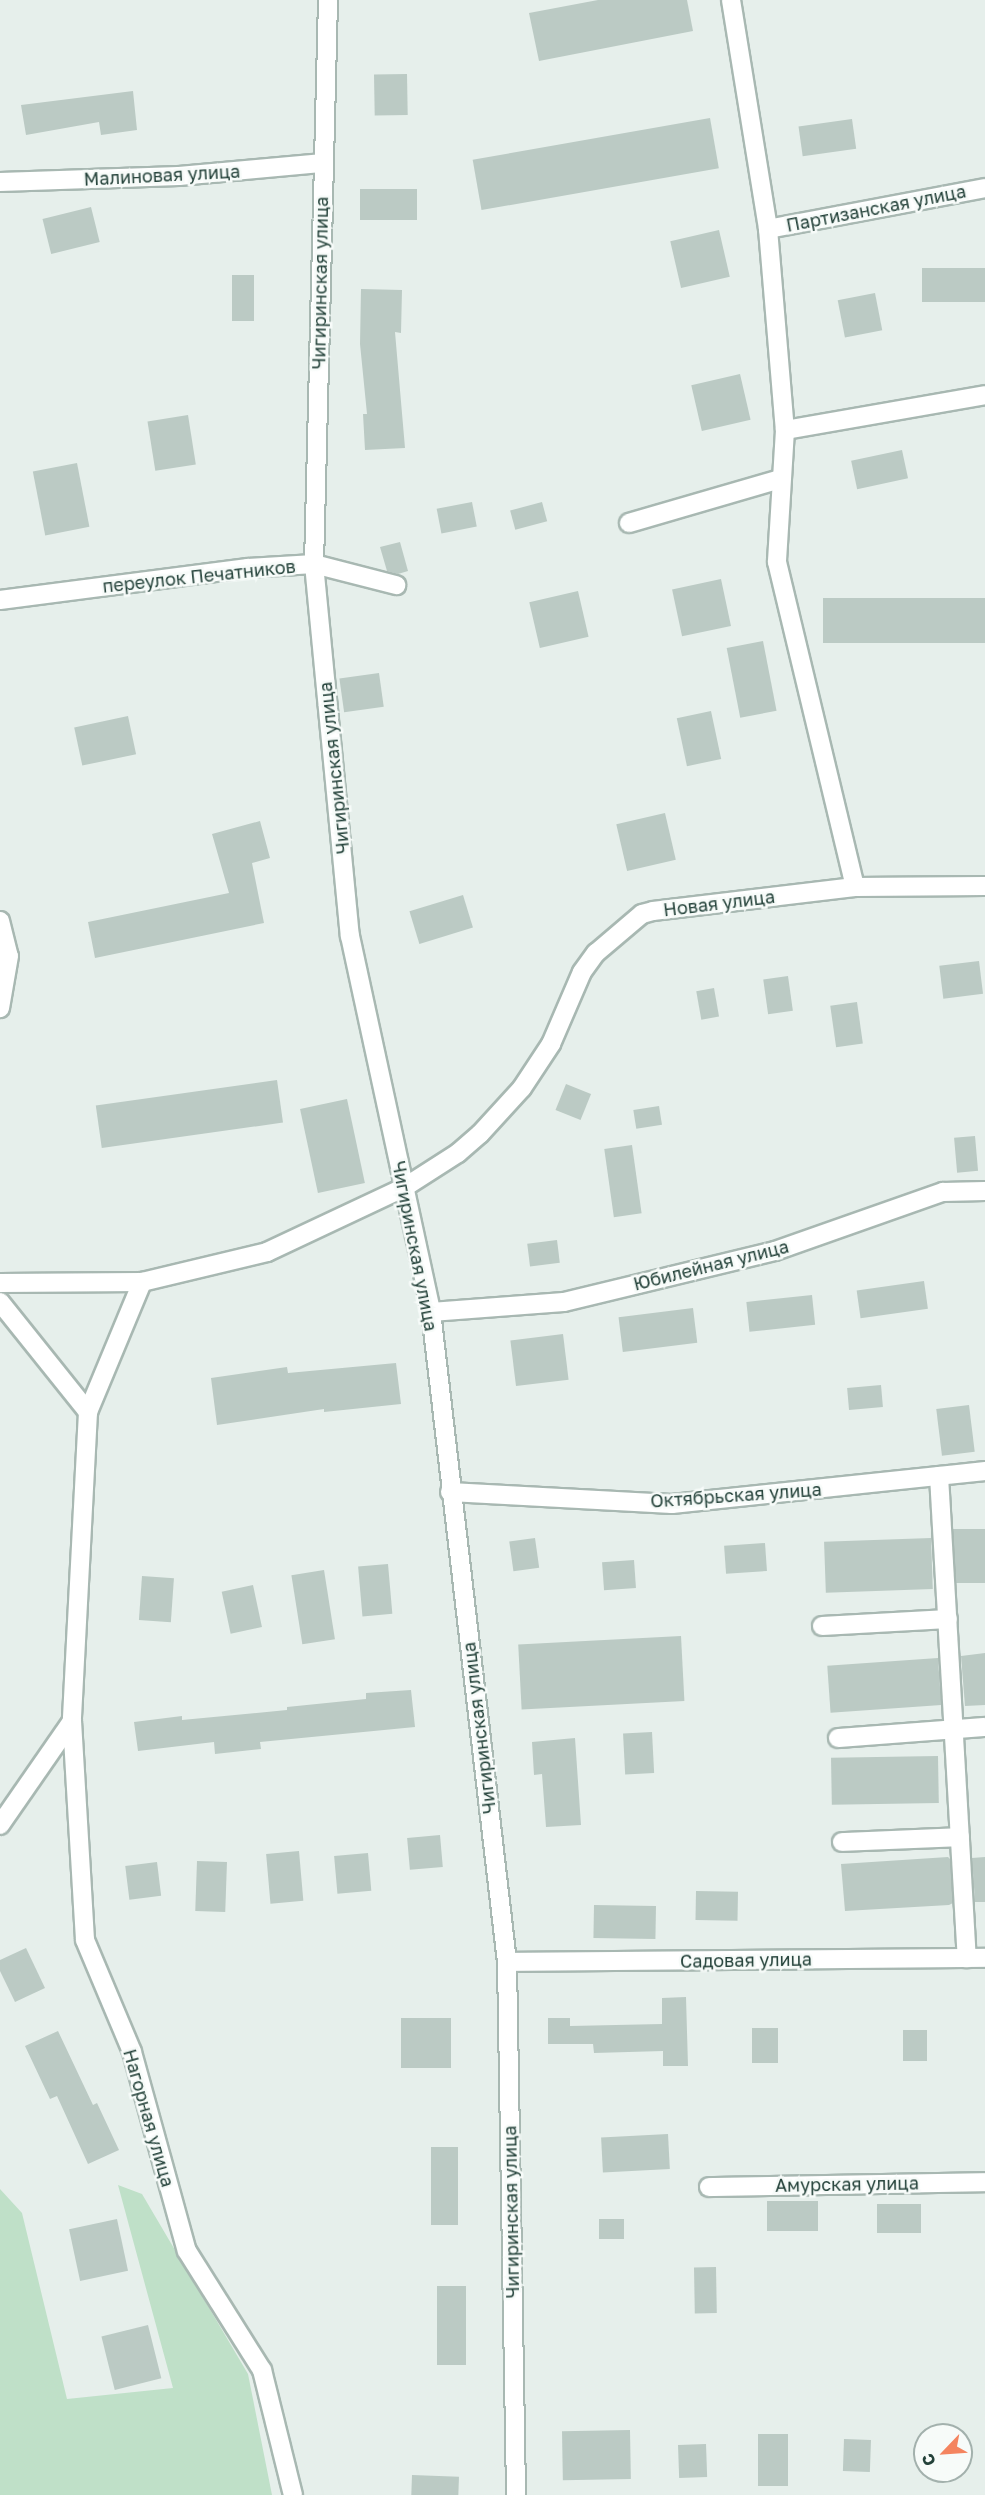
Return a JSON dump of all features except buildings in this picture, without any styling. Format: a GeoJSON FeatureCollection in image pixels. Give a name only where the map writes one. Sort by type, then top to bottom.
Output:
{"type":"FeatureCollection","features":[{"type":"Feature","properties":{"kind":"street","name":"Чигиринская улица"},"geometry":{"type":"LineString","coordinates":[[328,0],[314,564],[350,936],[431,1312],[450,1492],[507,1962],[516,2495]]}},
{"type":"Feature","properties":{"kind":"street"},"geometry":{"type":"LineString","coordinates":[[731,0],[768,229],[785,430],[780,479],[777,562],[855,887]]}},
{"type":"Feature","properties":{"kind":"street","name":"Малиновая улица"},"geometry":{"type":"LineString","coordinates":[[0,182],[179,176],[323,163]]}},
{"type":"Feature","properties":{"kind":"street","name":"Партизанская улица"},"geometry":{"type":"LineString","coordinates":[[768,229],[985,188]]}},
{"type":"Feature","properties":{"kind":"street"},"geometry":{"type":"LineString","coordinates":[[785,430],[985,395]]}},
{"type":"Feature","properties":{"kind":"street"},"geometry":{"type":"LineString","coordinates":[[629,523],[780,479]]}},
{"type":"Feature","properties":{"kind":"street","name":"переулок Печатников"},"geometry":{"type":"LineString","coordinates":[[0,600],[248,568],[314,564],[396,585]]}},
{"type":"Feature","properties":{"kind":"street","name":"Новая улица"},"geometry":{"type":"LineString","coordinates":[[0,1283],[142,1282],[267,1252],[405,1187],[458,1153],[522,1088],[551,1044],[582,972],[596,953],[642,914],[855,887],[985,886]]}},
{"type":"Feature","properties":{"kind":"street"},"geometry":{"type":"LineString","coordinates":[[0,921],[9,956],[0,1008]]}},
{"type":"Feature","properties":{"kind":"street","name":"Юбилейная улица"},"geometry":{"type":"LineString","coordinates":[[431,1312],[564,1302],[775,1251],[943,1192],[985,1191]]}},
{"type":"Feature","properties":{"kind":"street","name":"Нагорная улица"},"geometry":{"type":"LineString","coordinates":[[142,1282],[88,1412],[72,1721],[85,1940],[132,2052],[187,2251],[262,2370],[293,2495]]}},
{"type":"Feature","properties":{"kind":"street"},"geometry":{"type":"LineString","coordinates":[[0,1302],[88,1412]]}},
{"type":"Feature","properties":{"kind":"street","name":"Октябрьская улица"},"geometry":{"type":"LineString","coordinates":[[450,1492],[672,1504],[985,1472]]}},
{"type":"Feature","properties":{"kind":"street"},"geometry":{"type":"LineString","coordinates":[[939,1476],[960,1837],[976,1958]]}},
{"type":"Feature","properties":{"kind":"street"},"geometry":{"type":"LineString","coordinates":[[822,1626],[948,1619]]}},
{"type":"Feature","properties":{"kind":"street"},"geometry":{"type":"LineString","coordinates":[[0,1825],[72,1721]]}},
{"type":"Feature","properties":{"kind":"street"},"geometry":{"type":"LineString","coordinates":[[837,1738],[985,1727]]}},
{"type":"Feature","properties":{"kind":"street"},"geometry":{"type":"LineString","coordinates":[[842,1842],[960,1837]]}},
{"type":"Feature","properties":{"kind":"street","name":"Садовая улица"},"geometry":{"type":"LineString","coordinates":[[507,1962],[976,1958]]}},
{"type":"Feature","properties":{"kind":"street","name":"Амурская улица"},"geometry":{"type":"LineString","coordinates":[[709,2187],[985,2182]]}},
{"type":"Feature","properties":{"kind":"green space"},"geometry":{"type":"Polygon","coordinates":[[[118,2185],[142,2194],[248,2374],[272,2495],[0,2495],[0,2189],[22,2213],[67,2399],[173,2388],[118,2185]]]}}]}
